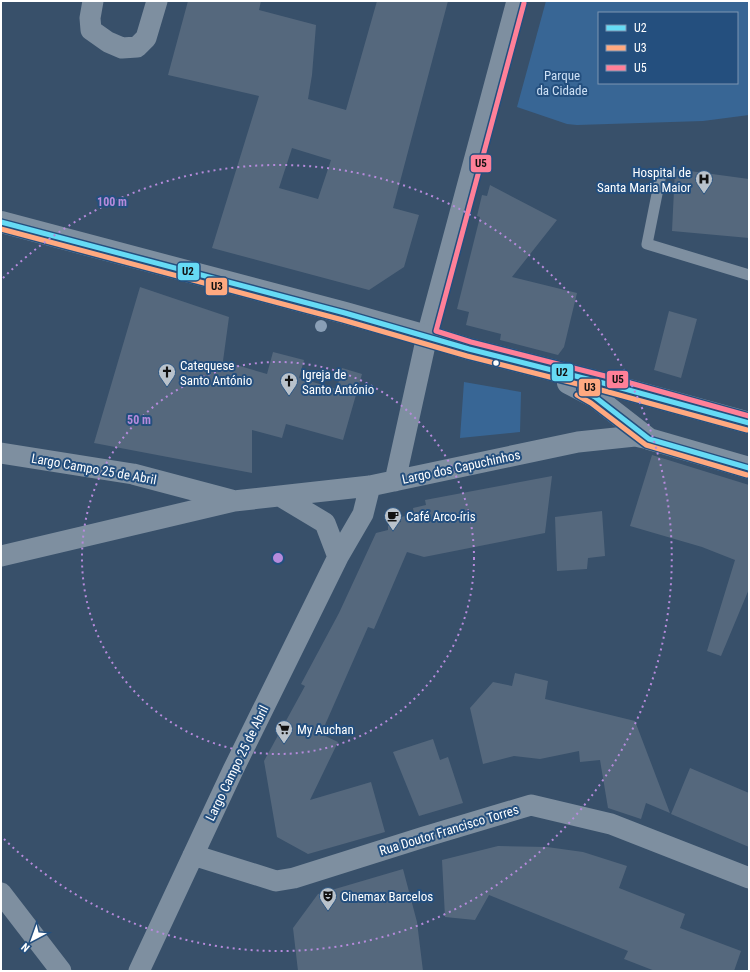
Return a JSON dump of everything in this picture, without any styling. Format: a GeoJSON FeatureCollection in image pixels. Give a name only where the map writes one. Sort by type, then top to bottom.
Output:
{"type":"FeatureCollection","features":[{"type":"Feature","properties":{"kind":"street"},"geometry":{"type":"LineString","coordinates":[[93,1],[90,18],[91,30],[108,42],[122,48],[137,47],[146,38],[157,1]]}},
{"type":"Feature","properties":{"kind":"street","name":"Largo dos Capuchinhos"},"geometry":{"type":"LineString","coordinates":[[517,1],[427,336],[395,480],[578,442],[635,436],[649,439]]}},
{"type":"Feature","properties":{"kind":"street"},"geometry":{"type":"LineString","coordinates":[[1,222],[749,423]]}},
{"type":"Feature","properties":{"kind":"street"},"geometry":{"type":"LineString","coordinates":[[537,366],[595,397],[649,439],[749,468]]}},
{"type":"Feature","properties":{"kind":"street","name":"Largo Campo 25 de Abril"},"geometry":{"type":"LineString","coordinates":[[1,453],[133,474],[234,501]]}},
{"type":"Feature","properties":{"kind":"street","name":"Largo Campo 25 de Abril"},"geometry":{"type":"LineString","coordinates":[[1,556],[234,501],[370,486],[395,480]]}},
{"type":"Feature","properties":{"kind":"street","name":"Largo Campo 25 de Abril"},"geometry":{"type":"LineString","coordinates":[[139,971],[233,770],[338,557],[363,514],[370,486]]}},
{"type":"Feature","properties":{"kind":"street"},"geometry":{"type":"LineString","coordinates":[[280,496],[325,522],[338,557]]}},
{"type":"Feature","properties":{"kind":"street","name":"Rua Doutor Francisco Torres"},"geometry":{"type":"LineString","coordinates":[[193,855],[276,881],[294,878],[531,805],[611,824],[749,878]]}},
{"type":"Feature","properties":{"kind":"street"},"geometry":{"type":"LineString","coordinates":[[1,892],[61,971]]}},
{"type":"Feature","properties":{"kind":"lane"},"geometry":{"type":"LineString","coordinates":[[660,179],[647,244],[749,275]]}},
{"type":"Feature","properties":{"kind":"green space","name":"Parque da Cidade"},"geometry":{"type":"Polygon","coordinates":[[[546,1],[749,1],[749,115],[703,121],[577,125],[567,124],[517,107],[546,1]]]}},
{"type":"Feature","properties":{"kind":"green space"},"geometry":{"type":"Polygon","coordinates":[[[464,382],[521,392],[520,432],[460,438],[464,382]]]}},
{"type":"Feature","properties":{"kind":"building"},"geometry":{"type":"Polygon","coordinates":[[[188,1],[261,1],[259,10],[316,25],[312,75],[308,99],[346,110],[377,1],[448,1],[393,208],[419,215],[404,267],[369,290],[212,248],[259,96],[168,75],[188,1]],[[292,148],[279,188],[318,199],[331,160],[292,148]]]}},
{"type":"Feature","properties":{"kind":"building"},"geometry":{"type":"Polygon","coordinates":[[[675,169],[749,179],[749,238],[672,231],[675,169]]]}},
{"type":"Feature","properties":{"kind":"building"},"geometry":{"type":"Polygon","coordinates":[[[490,185],[557,220],[512,277],[577,293],[564,347],[558,355],[500,340],[501,334],[466,325],[469,312],[457,309],[480,217],[477,216],[482,195],[487,196],[490,185]]]}},
{"type":"Feature","properties":{"kind":"building","name":"Catequese Santo António"},"geometry":{"type":"Polygon","coordinates":[[[140,287],[229,317],[223,361],[267,374],[273,352],[304,360],[299,378],[337,389],[342,368],[362,374],[343,440],[286,424],[282,438],[252,430],[252,473],[94,443],[140,287]]]}},
{"type":"Feature","properties":{"kind":"building"},"geometry":{"type":"Polygon","coordinates":[[[669,311],[697,319],[681,378],[654,370],[669,311]]]}},
{"type":"Feature","properties":{"kind":"building"},"geometry":{"type":"Polygon","coordinates":[[[652,455],[749,485],[749,589],[721,656],[707,651],[735,560],[702,547],[630,526],[652,455]]]}},
{"type":"Feature","properties":{"kind":"building"},"geometry":{"type":"Polygon","coordinates":[[[552,476],[545,533],[424,557],[407,552],[374,629],[368,627],[321,734],[338,742],[310,800],[371,782],[385,832],[308,854],[277,837],[264,761],[305,686],[301,684],[339,613],[376,533],[388,530],[388,526],[401,522],[401,517],[414,514],[413,508],[426,505],[425,500],[552,476]]]}},
{"type":"Feature","properties":{"kind":"building"},"geometry":{"type":"Polygon","coordinates":[[[602,511],[605,556],[588,558],[587,569],[557,571],[555,517],[602,511]]]}},
{"type":"Feature","properties":{"kind":"building"},"geometry":{"type":"Polygon","coordinates":[[[515,673],[548,681],[545,699],[635,721],[670,813],[646,803],[641,819],[608,808],[600,760],[580,762],[579,751],[540,759],[514,756],[483,764],[470,708],[493,682],[512,686],[515,673]]]}},
{"type":"Feature","properties":{"kind":"building"},"geometry":{"type":"Polygon","coordinates":[[[433,739],[440,760],[448,757],[463,803],[419,816],[393,752],[433,739]]]}},
{"type":"Feature","properties":{"kind":"building"},"geometry":{"type":"Polygon","coordinates":[[[690,768],[749,793],[749,847],[671,814],[690,768]]]}},
{"type":"Feature","properties":{"kind":"building"},"geometry":{"type":"Polygon","coordinates":[[[498,846],[547,847],[583,852],[627,866],[619,888],[685,914],[680,928],[741,951],[734,971],[655,971],[624,959],[628,951],[489,895],[475,920],[445,917],[442,860],[498,846]]]}},
{"type":"Feature","properties":{"kind":"building"},"geometry":{"type":"Polygon","coordinates":[[[403,869],[417,922],[423,971],[298,971],[293,928],[318,894],[403,869]]]}},
{"type":"Feature","properties":{"kind":"transit line","name":"U5"},"geometry":{"type":"LineString","coordinates":[[524,3],[436,331],[471,342],[605,376],[749,416]]}},
{"type":"Feature","properties":{"kind":"transit line","name":"U2"},"geometry":{"type":"LineString","coordinates":[[1,222],[345,313],[469,349],[603,383],[749,423]]}},
{"type":"Feature","properties":{"kind":"transit line","name":"U3"},"geometry":{"type":"LineString","coordinates":[[1,229],[343,320],[467,356],[601,390],[747,430]]}},
{"type":"Feature","properties":{"kind":"transit line","name":"U2"},"geometry":{"type":"LineString","coordinates":[[580,389],[595,397],[649,439],[749,468]]}},
{"type":"Feature","properties":{"kind":"transit line","name":"U3"},"geometry":{"type":"LineString","coordinates":[[577,395],[591,403],[646,445],[747,475]]}},
{"type":"Feature","properties":{"kind":"place","name":"Hospital de Santa Maria Maior"},"geometry":{"type":"Point","coordinates":[704,194]}},
{"type":"Feature","properties":{"kind":"place","name":"Catequese Santo António"},"geometry":{"type":"Point","coordinates":[167,387]}},
{"type":"Feature","properties":{"kind":"place","name":"Igreja de Santo António"},"geometry":{"type":"Point","coordinates":[289,396]}},
{"type":"Feature","properties":{"kind":"place","name":"Café Arco-íris"},"geometry":{"type":"Point","coordinates":[393,531]}},
{"type":"Feature","properties":{"kind":"place","name":"My Auchan"},"geometry":{"type":"Point","coordinates":[284,744]}},
{"type":"Feature","properties":{"kind":"place","name":"Cinemax Barcelos"},"geometry":{"type":"Point","coordinates":[328,911]}}]}
